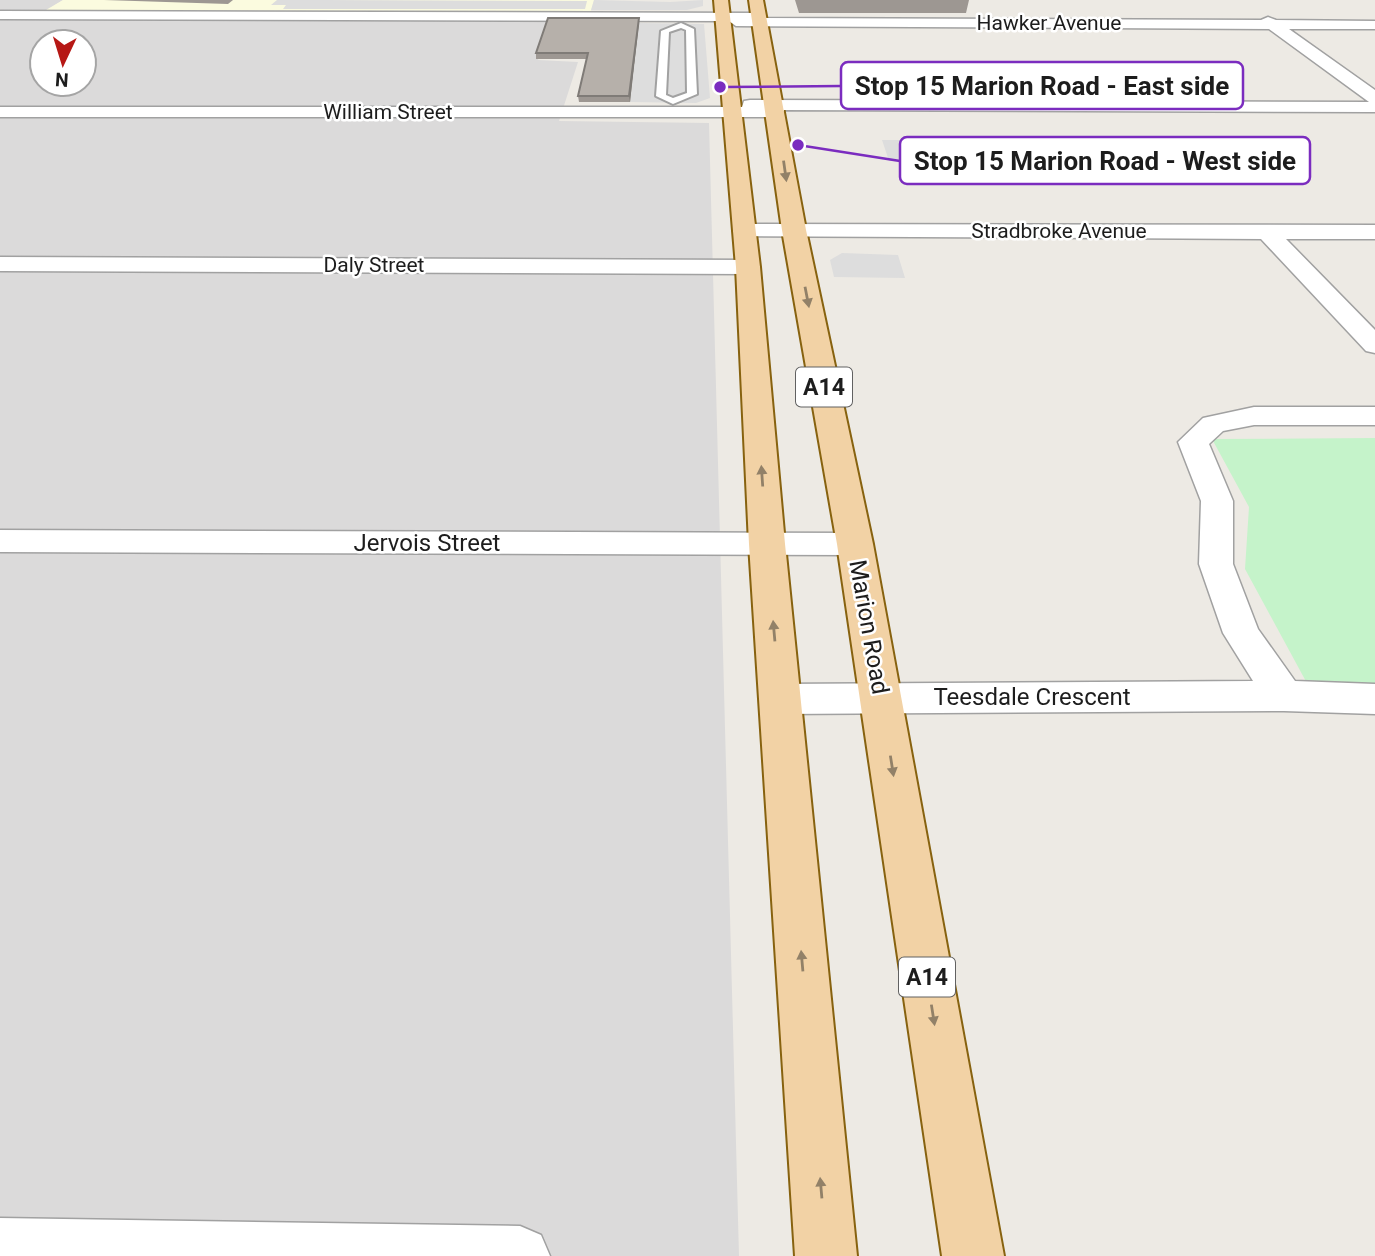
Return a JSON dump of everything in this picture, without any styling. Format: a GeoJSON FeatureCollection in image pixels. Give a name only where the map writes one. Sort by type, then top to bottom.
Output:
{"type":"FeatureCollection","features":[{"type":"Feature","properties":{"kind":"main road"},"geometry":{"type":"LineString","coordinates":[[722,0],[748,267],[767,544],[826,1256]]}},
{"type":"Feature","properties":{"kind":"main road","name":"Marion Road"},"geometry":{"type":"LineString","coordinates":[[756,0],[776,108],[794,230],[855,544],[973,1256]]}},
{"type":"Feature","properties":{"kind":"street"},"geometry":{"type":"LineString","coordinates":[[1248,7],[1375,98]]}},
{"type":"Feature","properties":{"kind":"street"},"geometry":{"type":"LineString","coordinates":[[0,15],[681,21]]}},
{"type":"Feature","properties":{"kind":"street","name":"Hawker Avenue"},"geometry":{"type":"LineString","coordinates":[[681,21],[1375,25]]}},
{"type":"Feature","properties":{"kind":"street","name":"William Street"},"geometry":{"type":"LineString","coordinates":[[0,112],[673,107],[1375,107]]}},
{"type":"Feature","properties":{"kind":"street","name":"Stradbroke Avenue"},"geometry":{"type":"LineString","coordinates":[[744,231],[1375,232]]}},
{"type":"Feature","properties":{"kind":"street"},"geometry":{"type":"LineString","coordinates":[[1268,232],[1375,345]]}},
{"type":"Feature","properties":{"kind":"street","name":"Daly Street"},"geometry":{"type":"LineString","coordinates":[[0,264],[748,267]]}},
{"type":"Feature","properties":{"kind":"street"},"geometry":{"type":"LineString","coordinates":[[1284,696],[1241,633],[1220,576],[1216,564],[1217,500],[1193,442],[1213,424],[1254,416],[1375,416]]}},
{"type":"Feature","properties":{"kind":"street","name":"Jervois Street"},"geometry":{"type":"LineString","coordinates":[[0,541],[855,544]]}},
{"type":"Feature","properties":{"kind":"street","name":"Teesdale Crescent"},"geometry":{"type":"LineString","coordinates":[[780,699],[1284,696],[1375,699]]}},
{"type":"Feature","properties":{"kind":"street"},"geometry":{"type":"LineString","coordinates":[[0,1248],[520,1256]]}},
{"type":"Feature","properties":{"kind":"lane"},"geometry":{"type":"LineString","coordinates":[[681,21],[690,29],[692,94],[673,107],[661,96],[665,31],[681,21]]}},
{"type":"Feature","properties":{"kind":"shaded area"},"geometry":{"type":"Polygon","coordinates":[[[0,0],[63,0],[47,10],[556,11],[538,60],[578,62],[559,121],[709,123],[739,1256],[0,1256],[0,0]]]}},
{"type":"Feature","properties":{"kind":"shaded area"},"geometry":{"type":"Polygon","coordinates":[[[63,0],[594,0],[591,11],[46,10],[63,0]]]}},
{"type":"Feature","properties":{"kind":"shaded area"},"geometry":{"type":"Polygon","coordinates":[[[277,0],[587,1],[585,9],[283,9],[286,5],[271,5],[277,0]]]}},
{"type":"Feature","properties":{"kind":"shaded area"},"geometry":{"type":"Polygon","coordinates":[[[594,0],[703,0],[703,6],[687,10],[591,10],[594,0]]]}},
{"type":"Feature","properties":{"kind":"shaded area"},"geometry":{"type":"Polygon","coordinates":[[[639,23],[704,24],[710,98],[696,103],[630,102],[639,23]]]}},
{"type":"Feature","properties":{"kind":"shaded area"},"geometry":{"type":"Polygon","coordinates":[[[882,140],[950,140],[959,162],[889,161],[882,140]]]}},
{"type":"Feature","properties":{"kind":"shaded area"},"geometry":{"type":"Polygon","coordinates":[[[842,253],[898,255],[905,278],[834,277],[830,260],[842,253]]]}},
{"type":"Feature","properties":{"kind":"green space"},"geometry":{"type":"Polygon","coordinates":[[[1375,438],[1375,687],[1309,687],[1245,569],[1249,507],[1212,439],[1375,438]]]}},
{"type":"Feature","properties":{"kind":"building"},"geometry":{"type":"Polygon","coordinates":[[[548,18],[639,18],[629,96],[578,96],[588,53],[536,53],[548,18]]]}},
{"type":"Feature","properties":{"kind":"place","name":"Stop 15 Marion Road - East side"},"geometry":{"type":"Point","coordinates":[720,87]}},
{"type":"Feature","properties":{"kind":"place","name":"Stop 15 Marion Road - West side"},"geometry":{"type":"Point","coordinates":[798,145]}}]}
